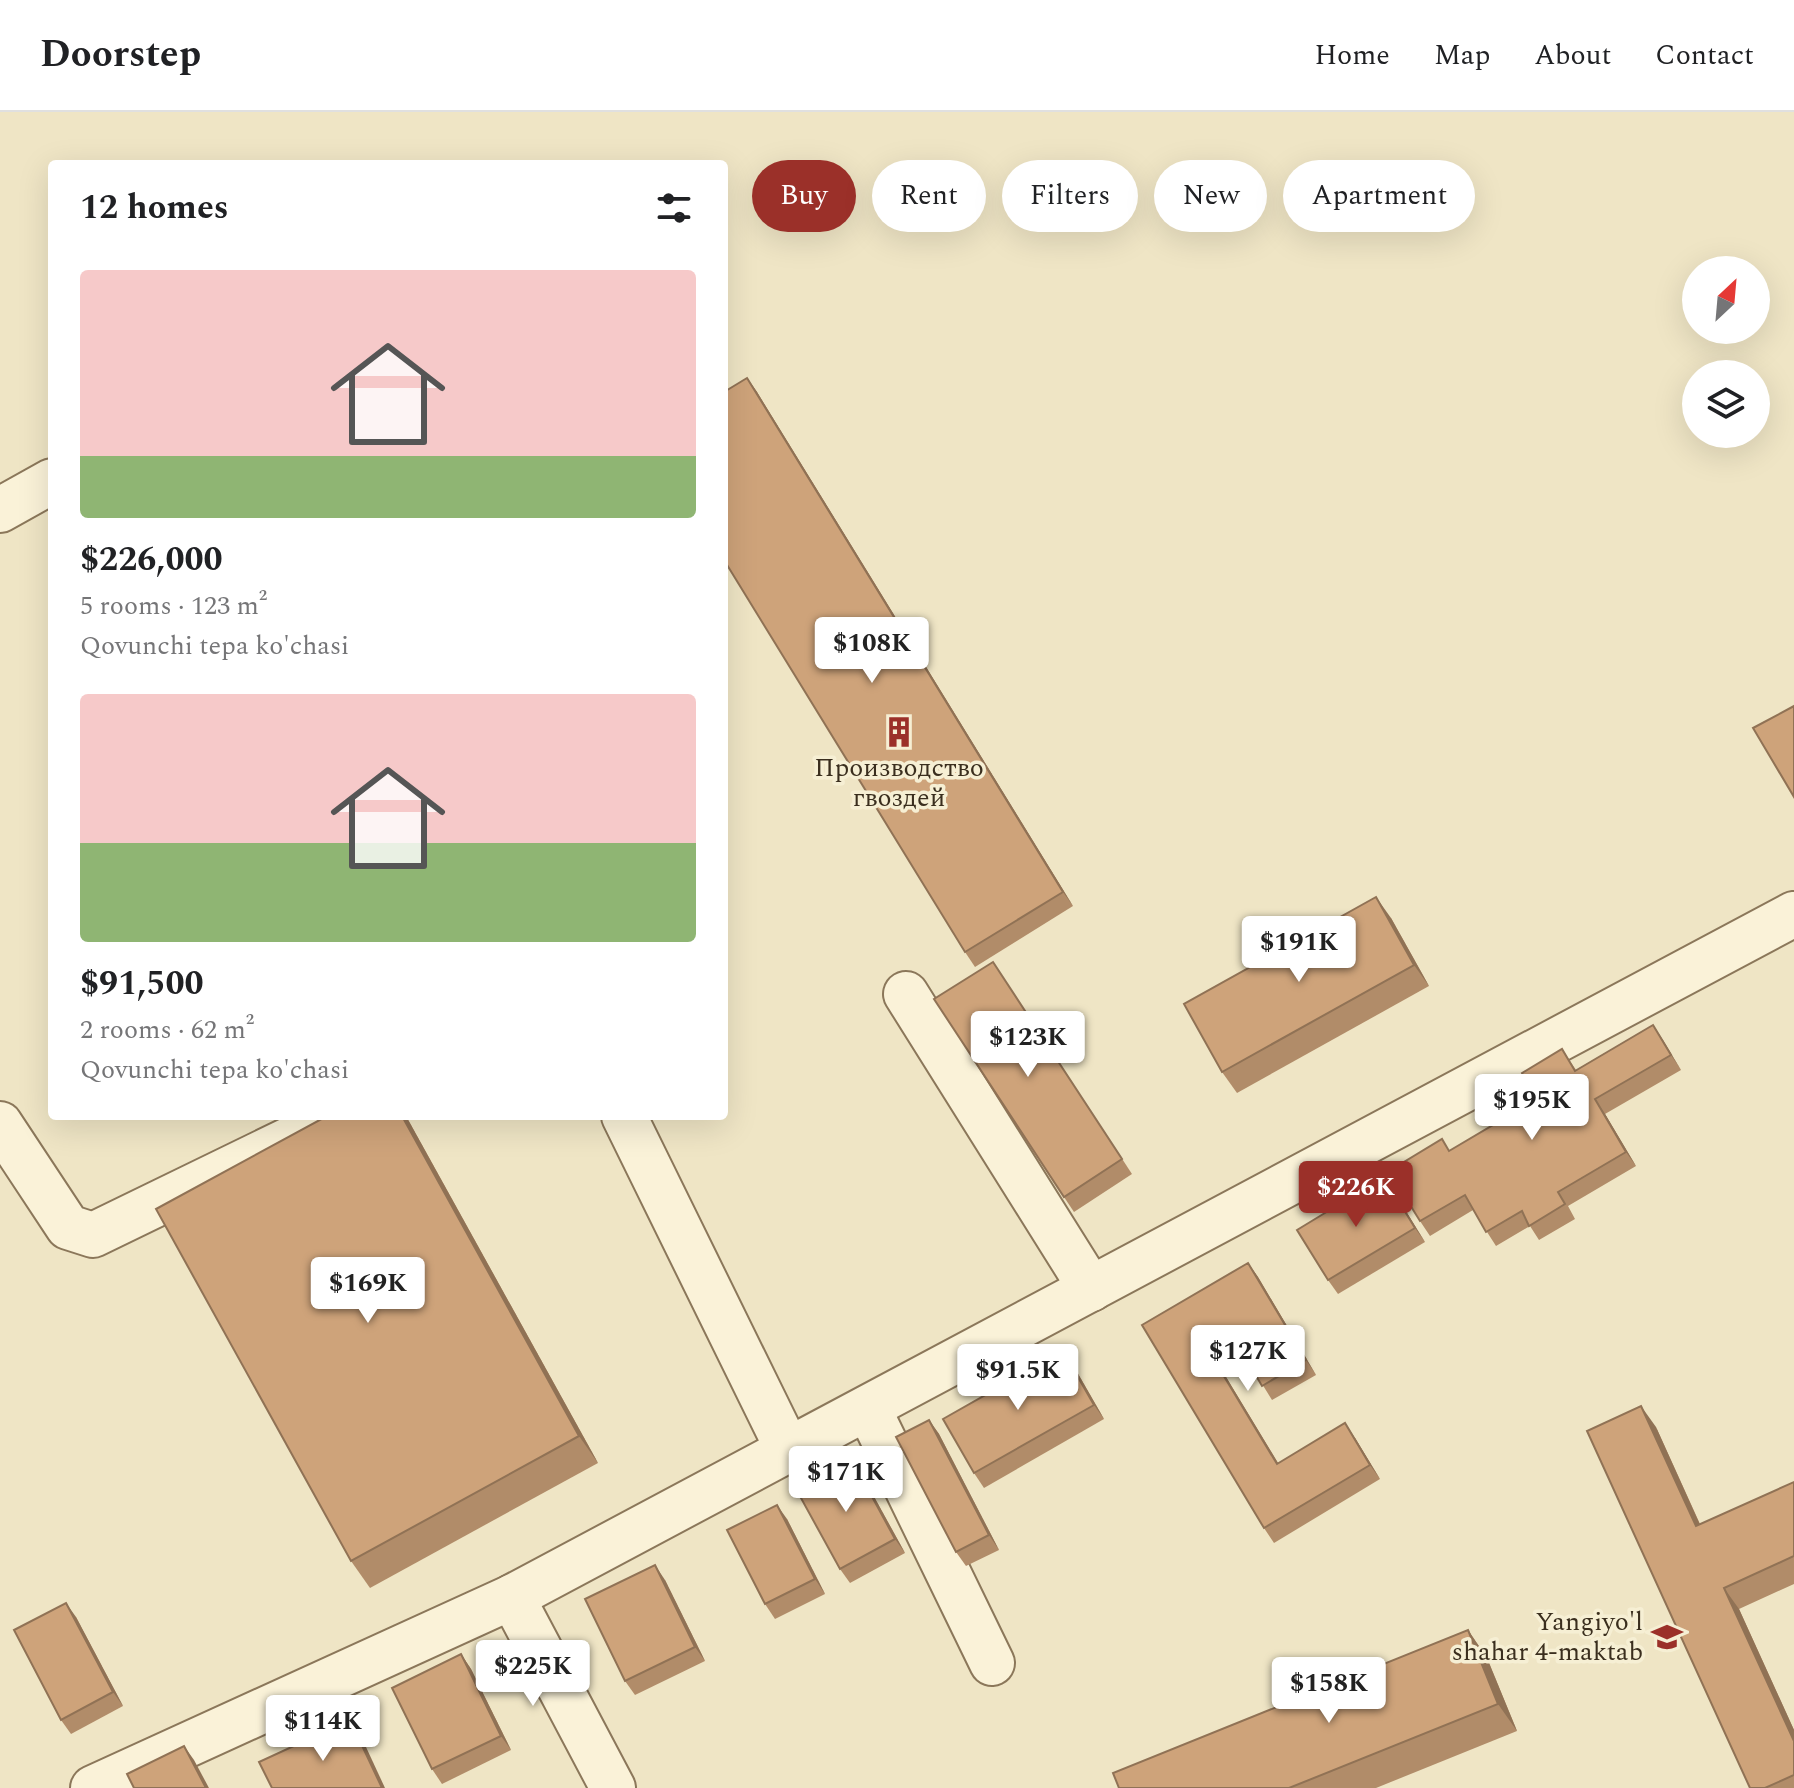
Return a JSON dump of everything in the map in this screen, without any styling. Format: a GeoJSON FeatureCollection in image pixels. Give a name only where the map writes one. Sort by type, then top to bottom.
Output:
{"type":"FeatureCollection","features":[{"type":"Feature","properties":{"kind":"street"},"geometry":{"type":"LineString","coordinates":[[0,510],[48,483]]}},
{"type":"Feature","properties":{"kind":"street"},"geometry":{"type":"LineString","coordinates":[[93,1788],[512,1597],[1794,914]]}},
{"type":"Feature","properties":{"kind":"street"},"geometry":{"type":"LineString","coordinates":[[906,994],[1091,1289]]}},
{"type":"Feature","properties":{"kind":"street"},"geometry":{"type":"LineString","coordinates":[[0,1124],[68,1227],[93,1235],[330,1120]]}},
{"type":"Feature","properties":{"kind":"street"},"geometry":{"type":"LineString","coordinates":[[626,1120],[789,1452]]}},
{"type":"Feature","properties":{"kind":"street"},"geometry":{"type":"LineString","coordinates":[[868,1408],[992,1663]]}},
{"type":"Feature","properties":{"kind":"street"},"geometry":{"type":"LineString","coordinates":[[512,1597],[613,1788]]}},
{"type":"Feature","properties":{"kind":"building","name":"Производство гвоздей"},"geometry":{"type":"Polygon","coordinates":[[[747,378],[1063,892],[965,952],[728,567],[728,390],[747,378]]]}},
{"type":"Feature","properties":{"kind":"building"},"geometry":{"type":"Polygon","coordinates":[[[1794,706],[1794,797],[1753,728],[1794,706]]]}},
{"type":"Feature","properties":{"kind":"building"},"geometry":{"type":"Polygon","coordinates":[[[1376,897],[1414,965],[1222,1072],[1184,1004],[1376,897]]]}},
{"type":"Feature","properties":{"kind":"building"},"geometry":{"type":"Polygon","coordinates":[[[993,962],[1122,1159],[1064,1197],[934,999],[993,962]]]}},
{"type":"Feature","properties":{"kind":"building"},"geometry":{"type":"Polygon","coordinates":[[[1653,1025],[1671,1055],[1595,1099],[1626,1152],[1558,1192],[1565,1204],[1529,1226],[1522,1211],[1486,1232],[1465,1195],[1420,1221],[1389,1171],[1442,1139],[1449,1151],[1537,1099],[1522,1073],[1562,1049],[1575,1071],[1653,1025]]]}},
{"type":"Feature","properties":{"kind":"building"},"geometry":{"type":"Polygon","coordinates":[[[320,1120],[404,1120],[579,1436],[351,1561],[156,1209],[320,1120]]]}},
{"type":"Feature","properties":{"kind":"building"},"geometry":{"type":"Polygon","coordinates":[[[1384,1177],[1415,1228],[1328,1280],[1297,1230],[1384,1177]]]}},
{"type":"Feature","properties":{"kind":"building"},"geometry":{"type":"Polygon","coordinates":[[[1248,1263],[1306,1360],[1262,1386],[1237,1343],[1213,1358],[1277,1464],[1345,1423],[1370,1465],[1264,1528],[1142,1325],[1248,1263]]]}},
{"type":"Feature","properties":{"kind":"building"},"geometry":{"type":"Polygon","coordinates":[[[1063,1351],[1094,1405],[974,1473],[943,1419],[1063,1351]]]}},
{"type":"Feature","properties":{"kind":"building"},"geometry":{"type":"Polygon","coordinates":[[[1641,1406],[1696,1526],[1794,1482],[1794,1556],[1724,1588],[1794,1741],[1794,1775],[1765,1788],[1750,1788],[1587,1431],[1641,1406]]]}},
{"type":"Feature","properties":{"kind":"building"},"geometry":{"type":"Polygon","coordinates":[[[929,1420],[989,1535],[956,1552],[896,1437],[929,1420]]]}},
{"type":"Feature","properties":{"kind":"building"},"geometry":{"type":"Polygon","coordinates":[[[851,1458],[895,1539],[840,1569],[796,1489],[851,1458]]]}},
{"type":"Feature","properties":{"kind":"building"},"geometry":{"type":"Polygon","coordinates":[[[777,1505],[815,1579],[765,1604],[727,1530],[777,1505]]]}},
{"type":"Feature","properties":{"kind":"building"},"geometry":{"type":"Polygon","coordinates":[[[655,1565],[695,1647],[625,1681],[585,1599],[655,1565]]]}},
{"type":"Feature","properties":{"kind":"building"},"geometry":{"type":"Polygon","coordinates":[[[66,1603],[113,1692],[61,1720],[14,1630],[66,1603]]]}},
{"type":"Feature","properties":{"kind":"building"},"geometry":{"type":"Polygon","coordinates":[[[1468,1630],[1498,1704],[1289,1788],[1119,1788],[1113,1773],[1468,1630]]]}},
{"type":"Feature","properties":{"kind":"building"},"geometry":{"type":"Polygon","coordinates":[[[461,1654],[501,1736],[432,1769],[392,1688],[461,1654]]]}},
{"type":"Feature","properties":{"kind":"building"},"geometry":{"type":"Polygon","coordinates":[[[350,1720],[382,1788],[272,1788],[259,1762],[350,1720]]]}},
{"type":"Feature","properties":{"kind":"building"},"geometry":{"type":"Polygon","coordinates":[[[184,1746],[206,1788],[134,1788],[127,1774],[184,1746]]]}},
{"type":"Feature","properties":{"kind":"place","name":"Производство гвоздей"},"geometry":{"type":"Point","coordinates":[899,732]}},
{"type":"Feature","properties":{"kind":"place","name":"Yangiyo'l shahar 4-maktab"},"geometry":{"type":"Point","coordinates":[1667,1637]}}]}
